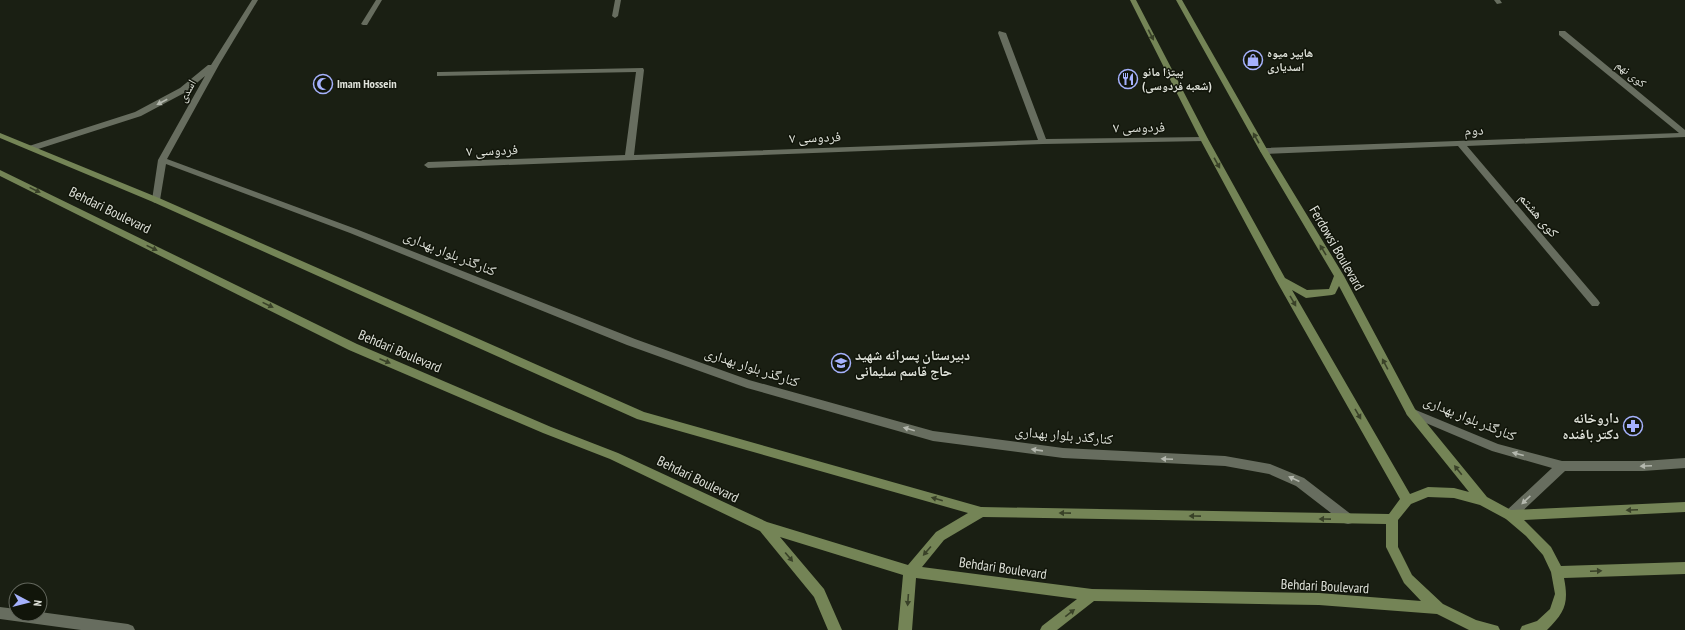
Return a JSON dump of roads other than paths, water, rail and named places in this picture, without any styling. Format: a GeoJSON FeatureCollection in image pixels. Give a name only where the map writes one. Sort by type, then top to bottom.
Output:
{"type":"FeatureCollection","features":[{"type":"Feature","properties":{"kind":"main road"},"geometry":{"type":"LineString","coordinates":[[1133,0],[1204,139],[1281,280],[1407,500]]}},
{"type":"Feature","properties":{"kind":"main road","name":"Ferdowsi Boulevard"},"geometry":{"type":"LineString","coordinates":[[1179,0],[1264,151],[1339,276],[1410,412],[1483,501]]}},
{"type":"Feature","properties":{"kind":"main road","name":"Behdari Boulevard"},"geometry":{"type":"LineString","coordinates":[[0,135],[156,200],[641,416],[981,512],[1348,519],[1392,518]]}},
{"type":"Feature","properties":{"kind":"main road","name":"Behdari Boulevard"},"geometry":{"type":"LineString","coordinates":[[0,173],[353,347],[547,430],[614,456],[764,527],[910,571],[1092,595],[1319,599],[1438,608]]}},
{"type":"Feature","properties":{"kind":"main road"},"geometry":{"type":"LineString","coordinates":[[1281,280],[1306,294],[1312,294],[1332,292],[1339,276]]}},
{"type":"Feature","properties":{"kind":"main road"},"geometry":{"type":"LineString","coordinates":[[1493,630],[1475,626],[1438,608],[1408,578],[1392,547],[1392,518],[1407,500],[1428,492],[1454,493],[1483,501],[1510,515],[1530,532],[1547,552],[1557,572],[1561,594],[1555,613],[1545,629],[1528,630]]}},
{"type":"Feature","properties":{"kind":"main road"},"geometry":{"type":"LineString","coordinates":[[1510,515],[1685,507]]}},
{"type":"Feature","properties":{"kind":"main road"},"geometry":{"type":"LineString","coordinates":[[905,630],[910,571],[940,536],[981,512]]}},
{"type":"Feature","properties":{"kind":"main road"},"geometry":{"type":"LineString","coordinates":[[764,527],[819,593],[835,630]]}},
{"type":"Feature","properties":{"kind":"main road"},"geometry":{"type":"LineString","coordinates":[[1557,572],[1685,568]]}},
{"type":"Feature","properties":{"kind":"main road"},"geometry":{"type":"LineString","coordinates":[[1047,630],[1092,595]]}},
{"type":"Feature","properties":{"kind":"street","name":"اسدی"},"geometry":{"type":"LineString","coordinates":[[156,200],[162,160],[216,63],[255,0]]}},
{"type":"Feature","properties":{"kind":"street"},"geometry":{"type":"LineString","coordinates":[[365,24],[379,0]]}},
{"type":"Feature","properties":{"kind":"street"},"geometry":{"type":"LineString","coordinates":[[615,16],[618,0]]}},
{"type":"Feature","properties":{"kind":"street"},"geometry":{"type":"LineString","coordinates":[[1002,33],[1043,142]]}},
{"type":"Feature","properties":{"kind":"street","name":"کوی نهم"},"geometry":{"type":"LineString","coordinates":[[1562,33],[1685,135]]}},
{"type":"Feature","properties":{"kind":"street"},"geometry":{"type":"LineString","coordinates":[[32,148],[138,114],[183,90],[216,63]]}},
{"type":"Feature","properties":{"kind":"street"},"geometry":{"type":"LineString","coordinates":[[440,74],[640,70],[629,158]]}},
{"type":"Feature","properties":{"kind":"street","name":"دوم"},"geometry":{"type":"LineString","coordinates":[[1264,151],[1685,135]]}},
{"type":"Feature","properties":{"kind":"street","name":"فردوسی ۷"},"geometry":{"type":"LineString","coordinates":[[428,165],[1043,142],[1204,139]]}},
{"type":"Feature","properties":{"kind":"street","name":"کوی هشتم"},"geometry":{"type":"LineString","coordinates":[[1462,144],[1595,303]]}},
{"type":"Feature","properties":{"kind":"street","name":"کنارگذر بلوار بهداری"},"geometry":{"type":"LineString","coordinates":[[162,160],[353,231],[631,342],[747,384],[933,436],[1063,453],[1225,462],[1270,468],[1300,482],[1348,519]]}},
{"type":"Feature","properties":{"kind":"street","name":"کنارگذر بلوار بهداری"},"geometry":{"type":"LineString","coordinates":[[1410,412],[1496,448],[1562,466],[1643,466],[1685,463]]}},
{"type":"Feature","properties":{"kind":"street"},"geometry":{"type":"LineString","coordinates":[[1510,515],[1562,466]]}},
{"type":"Feature","properties":{"kind":"street"},"geometry":{"type":"LineString","coordinates":[[0,613],[128,630]]}},
{"type":"Feature","properties":{"kind":"place","name":"هایپر میوه اسدیاری"},"geometry":{"type":"Point","coordinates":[1253,60]}},
{"type":"Feature","properties":{"kind":"place","name":"پیتزا مانو (شعبه فردوسی)"},"geometry":{"type":"Point","coordinates":[1128,79]}},
{"type":"Feature","properties":{"kind":"place","name":"Imam Hossein"},"geometry":{"type":"Point","coordinates":[323,84]}},
{"type":"Feature","properties":{"kind":"place","name":"دبیرستان پسرانه شهید حاج قاسم سلیمانی"},"geometry":{"type":"Point","coordinates":[841,363]}},
{"type":"Feature","properties":{"kind":"place","name":"داروخانه دکتر بافنده"},"geometry":{"type":"Point","coordinates":[1633,426]}}]}
